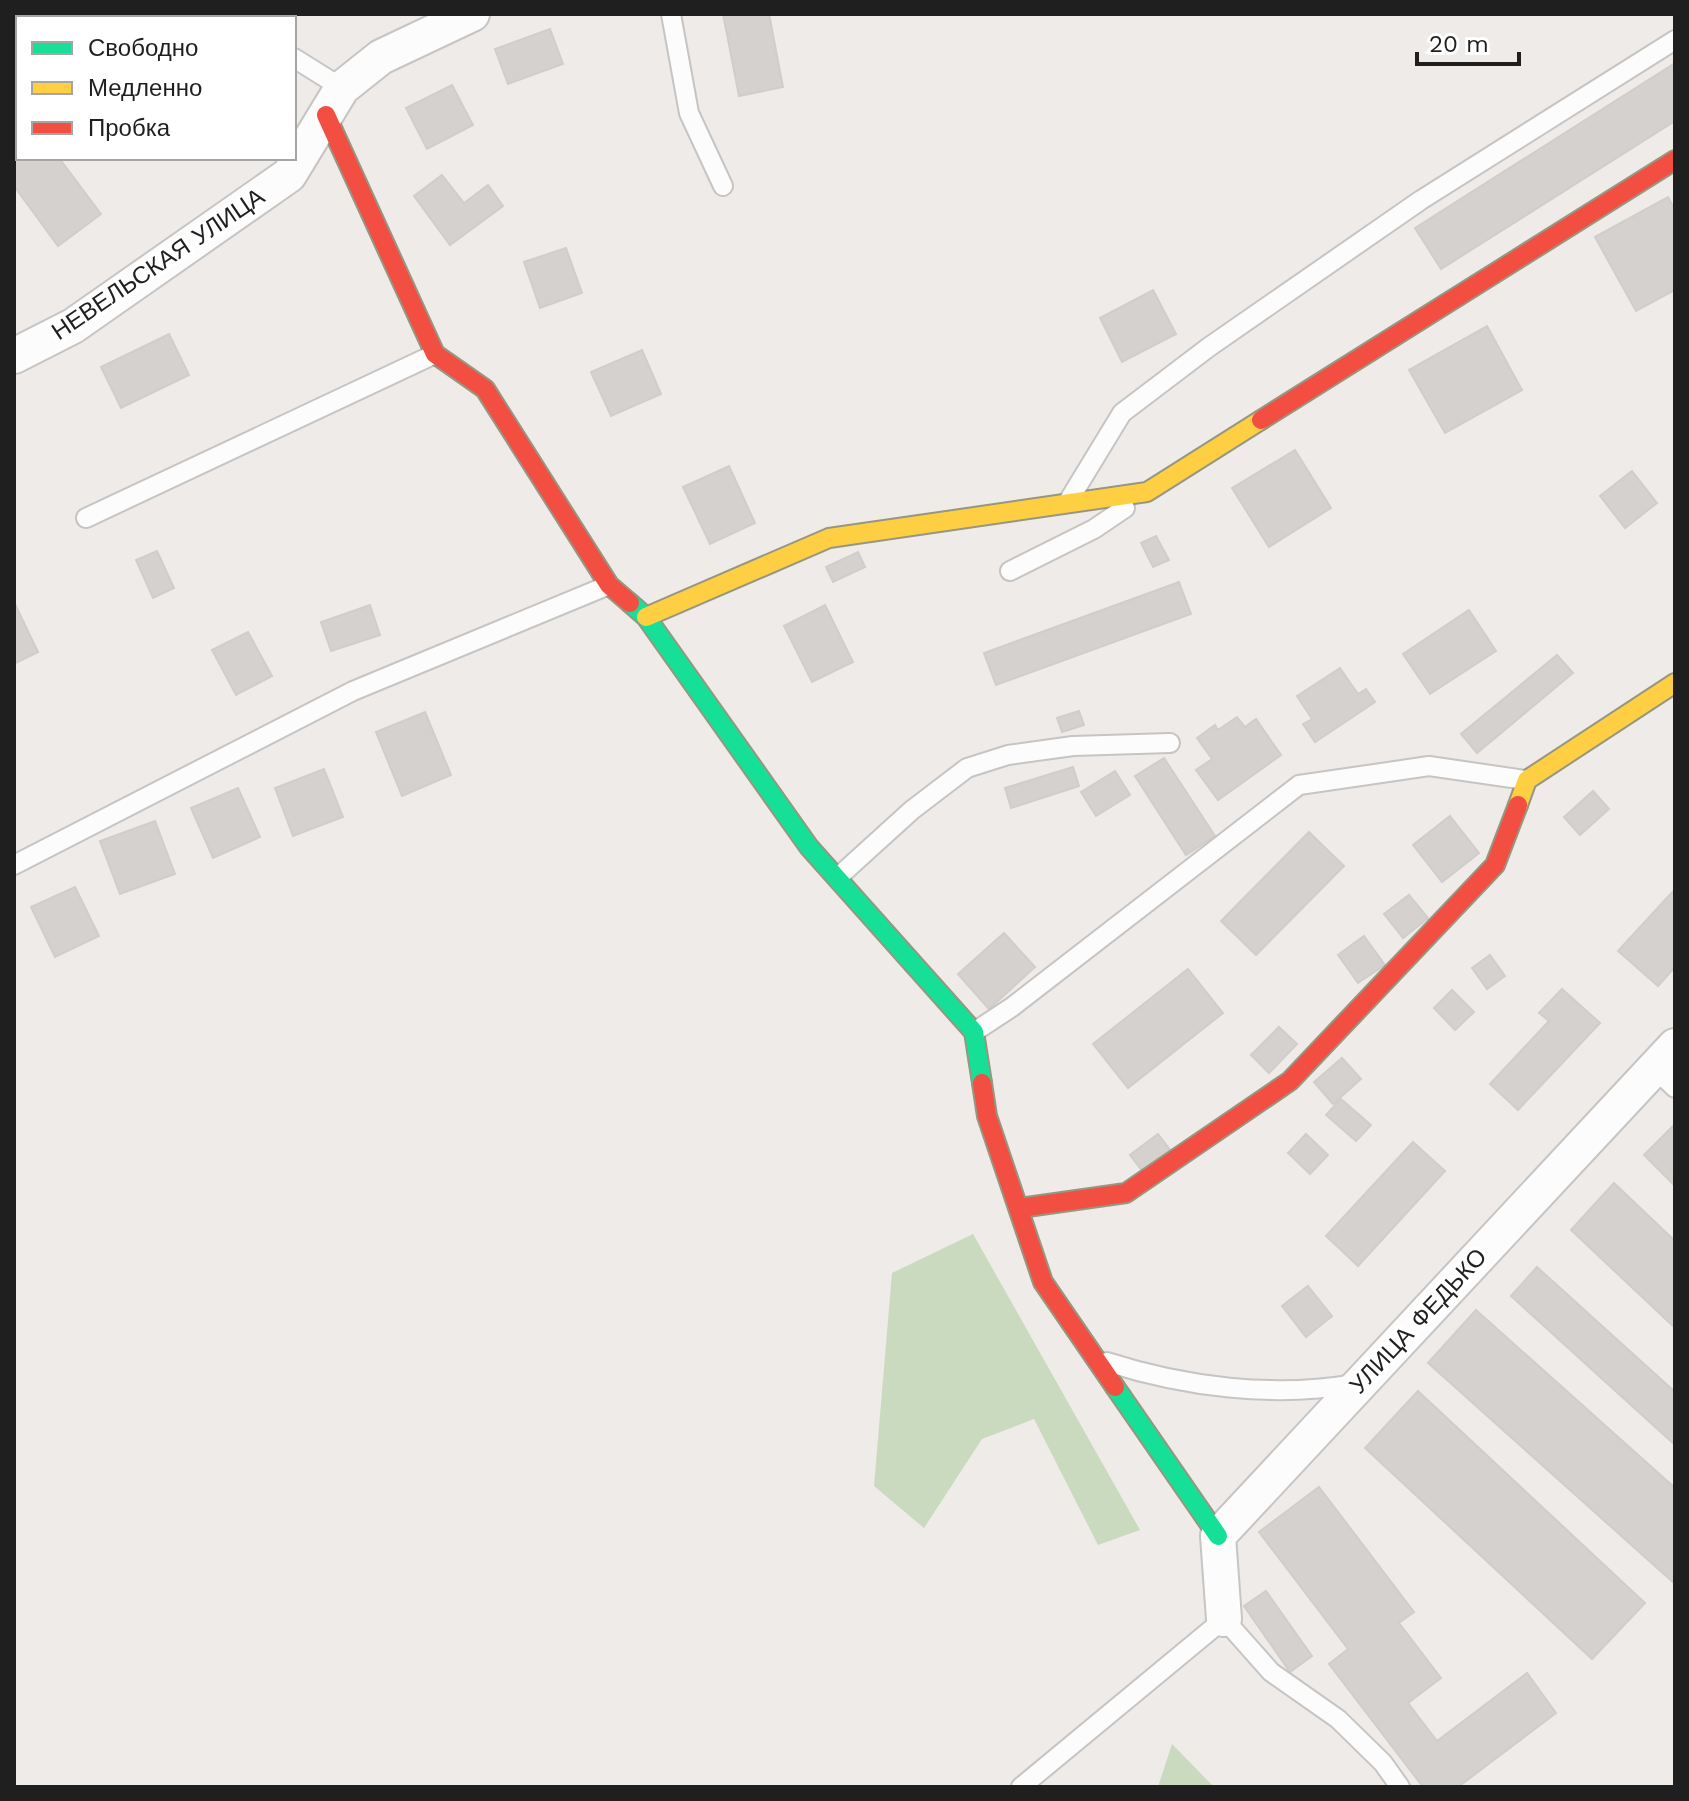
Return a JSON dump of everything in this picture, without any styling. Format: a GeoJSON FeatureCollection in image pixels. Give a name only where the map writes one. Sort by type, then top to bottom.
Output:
{"type":"FeatureCollection","features":[{"type":"Feature","properties":{"kind":"street","name":"НЕВЕЛЬСКАЯ УЛИЦА"},"geometry":{"type":"LineString","coordinates":[[14,356],[73,326],[289,175],[334,102],[381,57],[472,14]]}},
{"type":"Feature","properties":{"kind":"street"},"geometry":{"type":"LineString","coordinates":[[334,102],[435,354],[485,389],[609,585],[646,617],[809,847],[974,1032],[987,1116],[1043,1282],[1218,1536],[1224,1619]]}},
{"type":"Feature","properties":{"kind":"street"},"geometry":{"type":"LineString","coordinates":[[646,617],[829,538],[1147,492],[1675,160]]}},
{"type":"Feature","properties":{"kind":"street"},"geometry":{"type":"LineString","coordinates":[[1020,1208],[1126,1193],[1290,1081],[1495,865],[1527,780],[1675,683]]}},
{"type":"Feature","properties":{"kind":"street","name":"УЛИЦА ФЕДЬКО"},"geometry":{"type":"LineString","coordinates":[[1218,1536],[1361,1383],[1668,1067]]}},
{"type":"Feature","properties":{"kind":"lane"},"geometry":{"type":"LineString","coordinates":[[671,14],[689,113],[723,186]]}},
{"type":"Feature","properties":{"kind":"lane"},"geometry":{"type":"LineString","coordinates":[[1065,505],[1122,413],[1209,347],[1421,200],[1675,40]]}},
{"type":"Feature","properties":{"kind":"lane"},"geometry":{"type":"LineString","coordinates":[[296,60],[334,102]]}},
{"type":"Feature","properties":{"kind":"lane"},"geometry":{"type":"LineString","coordinates":[[86,518],[435,354]]}},
{"type":"Feature","properties":{"kind":"lane"},"geometry":{"type":"LineString","coordinates":[[1010,571],[1094,529],[1147,492]]}},
{"type":"Feature","properties":{"kind":"lane"},"geometry":{"type":"LineString","coordinates":[[14,865],[353,691],[609,585]]}},
{"type":"Feature","properties":{"kind":"lane"},"geometry":{"type":"LineString","coordinates":[[837,878],[912,810],[967,768],[1008,755],[1073,746],[1170,743]]}},
{"type":"Feature","properties":{"kind":"lane"},"geometry":{"type":"LineString","coordinates":[[974,1032],[1012,1007],[1299,785],[1429,766],[1527,780]]}},
{"type":"Feature","properties":{"kind":"lane"},"geometry":{"type":"LineString","coordinates":[[1096,1358],[1149,1375],[1204,1385],[1326,1389],[1361,1383]]}},
{"type":"Feature","properties":{"kind":"lane"},"geometry":{"type":"LineString","coordinates":[[1021,1787],[1224,1619],[1271,1672],[1338,1719],[1383,1763],[1400,1787]]}},
{"type":"Feature","properties":{"kind":"green space"},"geometry":{"type":"Polygon","coordinates":[[[973,1234],[1140,1530],[1098,1545],[1034,1419],[982,1439],[924,1528],[874,1486],[892,1273],[973,1234]]]}},
{"type":"Feature","properties":{"kind":"green space"},"geometry":{"type":"Polygon","coordinates":[[[1172,1744],[1214,1787],[1158,1787],[1172,1744]]]}},
{"type":"Feature","properties":{"kind":"building"},"geometry":{"type":"Polygon","coordinates":[[[723,14],[769,14],[783,87],[739,96],[723,14]]]}},
{"type":"Feature","properties":{"kind":"building"},"geometry":{"type":"Polygon","coordinates":[[[550,29],[563,64],[508,84],[495,49],[550,29]]]}},
{"type":"Feature","properties":{"kind":"building"},"geometry":{"type":"Polygon","coordinates":[[[1675,63],[1675,121],[1441,269],[1415,228],[1675,63]]]}},
{"type":"Feature","properties":{"kind":"building"},"geometry":{"type":"Polygon","coordinates":[[[452,85],[473,125],[427,149],[406,108],[452,85]]]}},
{"type":"Feature","properties":{"kind":"building"},"geometry":{"type":"Polygon","coordinates":[[[16,122],[16,160],[60,160],[101,214],[58,246],[14,186],[16,122]]]}},
{"type":"Feature","properties":{"kind":"building"},"geometry":{"type":"Polygon","coordinates":[[[442,175],[464,203],[488,185],[503,206],[450,245],[414,196],[442,175]]]}},
{"type":"Feature","properties":{"kind":"building"},"geometry":{"type":"Polygon","coordinates":[[[1668,197],[1675,210],[1675,290],[1636,311],[1595,237],[1668,197]]]}},
{"type":"Feature","properties":{"kind":"building"},"geometry":{"type":"Polygon","coordinates":[[[566,248],[582,293],[540,308],[524,262],[566,248]]]}},
{"type":"Feature","properties":{"kind":"building"},"geometry":{"type":"Polygon","coordinates":[[[1153,290],[1176,334],[1122,362],[1100,318],[1153,290]]]}},
{"type":"Feature","properties":{"kind":"building"},"geometry":{"type":"Polygon","coordinates":[[[1487,326],[1522,390],[1445,433],[1409,370],[1487,326]]]}},
{"type":"Feature","properties":{"kind":"building"},"geometry":{"type":"Polygon","coordinates":[[[169,334],[189,375],[121,408],[101,367],[169,334]]]}},
{"type":"Feature","properties":{"kind":"building"},"geometry":{"type":"Polygon","coordinates":[[[642,350],[661,394],[611,416],[591,372],[642,350]]]}},
{"type":"Feature","properties":{"kind":"building"},"geometry":{"type":"Polygon","coordinates":[[[1295,450],[1331,508],[1269,547],[1232,488],[1295,450]]]}},
{"type":"Feature","properties":{"kind":"building"},"geometry":{"type":"Polygon","coordinates":[[[729,466],[755,523],[710,544],[683,487],[729,466]]]}},
{"type":"Feature","properties":{"kind":"building"},"geometry":{"type":"Polygon","coordinates":[[[1632,471],[1657,503],[1625,528],[1600,496],[1632,471]]]}},
{"type":"Feature","properties":{"kind":"building"},"geometry":{"type":"Polygon","coordinates":[[[1156,536],[1169,560],[1153,567],[1141,543],[1156,536]]]}},
{"type":"Feature","properties":{"kind":"building"},"geometry":{"type":"Polygon","coordinates":[[[157,551],[174,588],[153,598],[136,560],[157,551]]]}},
{"type":"Feature","properties":{"kind":"building"},"geometry":{"type":"Polygon","coordinates":[[[858,552],[865,567],[833,582],[826,567],[858,552]]]}},
{"type":"Feature","properties":{"kind":"building"},"geometry":{"type":"Polygon","coordinates":[[[1179,582],[1191,614],[996,685],[984,653],[1179,582]]]}},
{"type":"Feature","properties":{"kind":"building"},"geometry":{"type":"Polygon","coordinates":[[[14,602],[38,652],[14,664],[14,602]]]}},
{"type":"Feature","properties":{"kind":"building"},"geometry":{"type":"Polygon","coordinates":[[[370,605],[380,635],[331,651],[321,622],[370,605]]]}},
{"type":"Feature","properties":{"kind":"building"},"geometry":{"type":"Polygon","coordinates":[[[825,605],[853,662],[812,682],[784,626],[825,605]]]}},
{"type":"Feature","properties":{"kind":"building"},"geometry":{"type":"Polygon","coordinates":[[[1469,610],[1496,651],[1430,694],[1403,654],[1469,610]]]}},
{"type":"Feature","properties":{"kind":"building"},"geometry":{"type":"Polygon","coordinates":[[[248,632],[272,676],[236,695],[212,650],[248,632]]]}},
{"type":"Feature","properties":{"kind":"building"},"geometry":{"type":"Polygon","coordinates":[[[1557,655],[1573,673],[1477,753],[1461,734],[1557,655]]]}},
{"type":"Feature","properties":{"kind":"building"},"geometry":{"type":"Polygon","coordinates":[[[1340,668],[1358,694],[1366,689],[1375,702],[1315,742],[1303,724],[1312,719],[1297,696],[1340,668]]]}},
{"type":"Feature","properties":{"kind":"building"},"geometry":{"type":"Polygon","coordinates":[[[1079,711],[1084,725],[1062,732],[1057,718],[1079,711]]]}},
{"type":"Feature","properties":{"kind":"building"},"geometry":{"type":"Polygon","coordinates":[[[425,712],[451,775],[402,796],[376,732],[425,712]]]}},
{"type":"Feature","properties":{"kind":"building"},"geometry":{"type":"Polygon","coordinates":[[[1237,717],[1245,727],[1256,719],[1281,755],[1218,800],[1196,770],[1212,759],[1197,738],[1215,725],[1218,730],[1237,717]]]}},
{"type":"Feature","properties":{"kind":"building"},"geometry":{"type":"Polygon","coordinates":[[[1164,758],[1215,836],[1186,855],[1135,776],[1164,758]]]}},
{"type":"Feature","properties":{"kind":"building"},"geometry":{"type":"Polygon","coordinates":[[[1073,767],[1079,786],[1011,808],[1005,788],[1073,767]]]}},
{"type":"Feature","properties":{"kind":"building"},"geometry":{"type":"Polygon","coordinates":[[[324,769],[343,817],[293,836],[275,788],[324,769]]]}},
{"type":"Feature","properties":{"kind":"building"},"geometry":{"type":"Polygon","coordinates":[[[1115,771],[1130,795],[1096,816],[1081,792],[1115,771]]]}},
{"type":"Feature","properties":{"kind":"building"},"geometry":{"type":"Polygon","coordinates":[[[238,788],[260,837],[213,858],[191,808],[238,788]]]}},
{"type":"Feature","properties":{"kind":"building"},"geometry":{"type":"Polygon","coordinates":[[[1593,791],[1609,809],[1580,835],[1564,817],[1593,791]]]}},
{"type":"Feature","properties":{"kind":"building"},"geometry":{"type":"Polygon","coordinates":[[[1450,816],[1479,853],[1442,882],[1413,845],[1450,816]]]}},
{"type":"Feature","properties":{"kind":"building"},"geometry":{"type":"Polygon","coordinates":[[[155,821],[175,874],[120,894],[100,841],[155,821]]]}},
{"type":"Feature","properties":{"kind":"building"},"geometry":{"type":"Polygon","coordinates":[[[1309,832],[1344,866],[1256,955],[1221,921],[1309,832]]]}},
{"type":"Feature","properties":{"kind":"building"},"geometry":{"type":"Polygon","coordinates":[[[75,887],[99,936],[55,957],[31,907],[75,887]]]}},
{"type":"Feature","properties":{"kind":"building"},"geometry":{"type":"Polygon","coordinates":[[[1675,889],[1675,967],[1658,986],[1618,951],[1675,889]]]}},
{"type":"Feature","properties":{"kind":"building"},"geometry":{"type":"Polygon","coordinates":[[[1409,895],[1428,918],[1403,938],[1384,914],[1409,895]]]}},
{"type":"Feature","properties":{"kind":"building"},"geometry":{"type":"Polygon","coordinates":[[[1004,933],[1035,967],[989,1009],[958,974],[1004,933]]]}},
{"type":"Feature","properties":{"kind":"building"},"geometry":{"type":"Polygon","coordinates":[[[1364,936],[1385,965],[1358,983],[1338,955],[1364,936]]]}},
{"type":"Feature","properties":{"kind":"building"},"geometry":{"type":"Polygon","coordinates":[[[1490,955],[1505,976],[1487,989],[1472,968],[1490,955]]]}},
{"type":"Feature","properties":{"kind":"building"},"geometry":{"type":"Polygon","coordinates":[[[1188,969],[1223,1013],[1128,1088],[1093,1044],[1188,969]]]}},
{"type":"Feature","properties":{"kind":"building"},"geometry":{"type":"Polygon","coordinates":[[[1562,989],[1600,1023],[1518,1110],[1490,1084],[1549,1021],[1539,1013],[1562,989]]]}},
{"type":"Feature","properties":{"kind":"building"},"geometry":{"type":"Polygon","coordinates":[[[1452,990],[1474,1012],[1455,1030],[1434,1008],[1452,990]]]}},
{"type":"Feature","properties":{"kind":"building"},"geometry":{"type":"Polygon","coordinates":[[[1279,1027],[1297,1044],[1269,1073],[1251,1055],[1279,1027]]]}},
{"type":"Feature","properties":{"kind":"building"},"geometry":{"type":"Polygon","coordinates":[[[1342,1058],[1361,1079],[1333,1104],[1314,1082],[1342,1058]]]}},
{"type":"Feature","properties":{"kind":"building"},"geometry":{"type":"Polygon","coordinates":[[[1341,1099],[1371,1125],[1356,1141],[1326,1115],[1341,1099]]]}},
{"type":"Feature","properties":{"kind":"building"},"geometry":{"type":"Polygon","coordinates":[[[1675,1124],[1675,1186],[1644,1155],[1675,1124]]]}},
{"type":"Feature","properties":{"kind":"building"},"geometry":{"type":"Polygon","coordinates":[[[1158,1134],[1171,1151],[1143,1172],[1130,1155],[1158,1134]]]}},
{"type":"Feature","properties":{"kind":"building"},"geometry":{"type":"Polygon","coordinates":[[[1306,1134],[1328,1155],[1310,1174],[1288,1153],[1306,1134]]]}},
{"type":"Feature","properties":{"kind":"building"},"geometry":{"type":"Polygon","coordinates":[[[1413,1142],[1445,1171],[1358,1266],[1326,1236],[1413,1142]]]}},
{"type":"Feature","properties":{"kind":"building"},"geometry":{"type":"Polygon","coordinates":[[[1614,1183],[1675,1241],[1675,1328],[1571,1230],[1614,1183]]]}},
{"type":"Feature","properties":{"kind":"building"},"geometry":{"type":"Polygon","coordinates":[[[1537,1267],[1675,1392],[1675,1445],[1511,1296],[1537,1267]]]}},
{"type":"Feature","properties":{"kind":"building"},"geometry":{"type":"Polygon","coordinates":[[[1308,1286],[1332,1316],[1306,1337],[1282,1306],[1308,1286]]]}},
{"type":"Feature","properties":{"kind":"building"},"geometry":{"type":"Polygon","coordinates":[[[1476,1310],[1675,1488],[1675,1584],[1428,1363],[1476,1310]]]}},
{"type":"Feature","properties":{"kind":"building"},"geometry":{"type":"Polygon","coordinates":[[[1418,1391],[1645,1603],[1592,1659],[1365,1448],[1418,1391]]]}},
{"type":"Feature","properties":{"kind":"building"},"geometry":{"type":"Polygon","coordinates":[[[1319,1487],[1414,1612],[1399,1623],[1441,1678],[1408,1703],[1437,1741],[1527,1673],[1556,1713],[1458,1787],[1423,1787],[1329,1664],[1348,1649],[1259,1532],[1319,1487]]]}},
{"type":"Feature","properties":{"kind":"building"},"geometry":{"type":"Polygon","coordinates":[[[1266,1591],[1312,1656],[1290,1672],[1244,1606],[1266,1591]]]}},
{"type":"Feature","properties":{"kind":"traffic: fast"},"geometry":{"type":"LineString","coordinates":[[630,603],[646,617],[809,847],[974,1032],[982,1083]]}},
{"type":"Feature","properties":{"kind":"traffic: fast"},"geometry":{"type":"LineString","coordinates":[[1115,1387],[1218,1536]]}},
{"type":"Feature","properties":{"kind":"traffic: slow"},"geometry":{"type":"LineString","coordinates":[[646,617],[829,538],[1147,492],[1261,420]]}},
{"type":"Feature","properties":{"kind":"traffic: slow"},"geometry":{"type":"LineString","coordinates":[[1518,805],[1527,780],[1675,683]]}},
{"type":"Feature","properties":{"kind":"traffic: jam"},"geometry":{"type":"LineString","coordinates":[[326,115],[435,354],[485,389],[609,585],[630,603]]}},
{"type":"Feature","properties":{"kind":"traffic: jam"},"geometry":{"type":"LineString","coordinates":[[1261,420],[1675,160]]}},
{"type":"Feature","properties":{"kind":"traffic: jam"},"geometry":{"type":"LineString","coordinates":[[1020,1208],[1126,1193],[1290,1081],[1495,865],[1518,805]]}},
{"type":"Feature","properties":{"kind":"traffic: jam"},"geometry":{"type":"LineString","coordinates":[[982,1083],[987,1116],[1043,1282],[1115,1387]]}}]}
